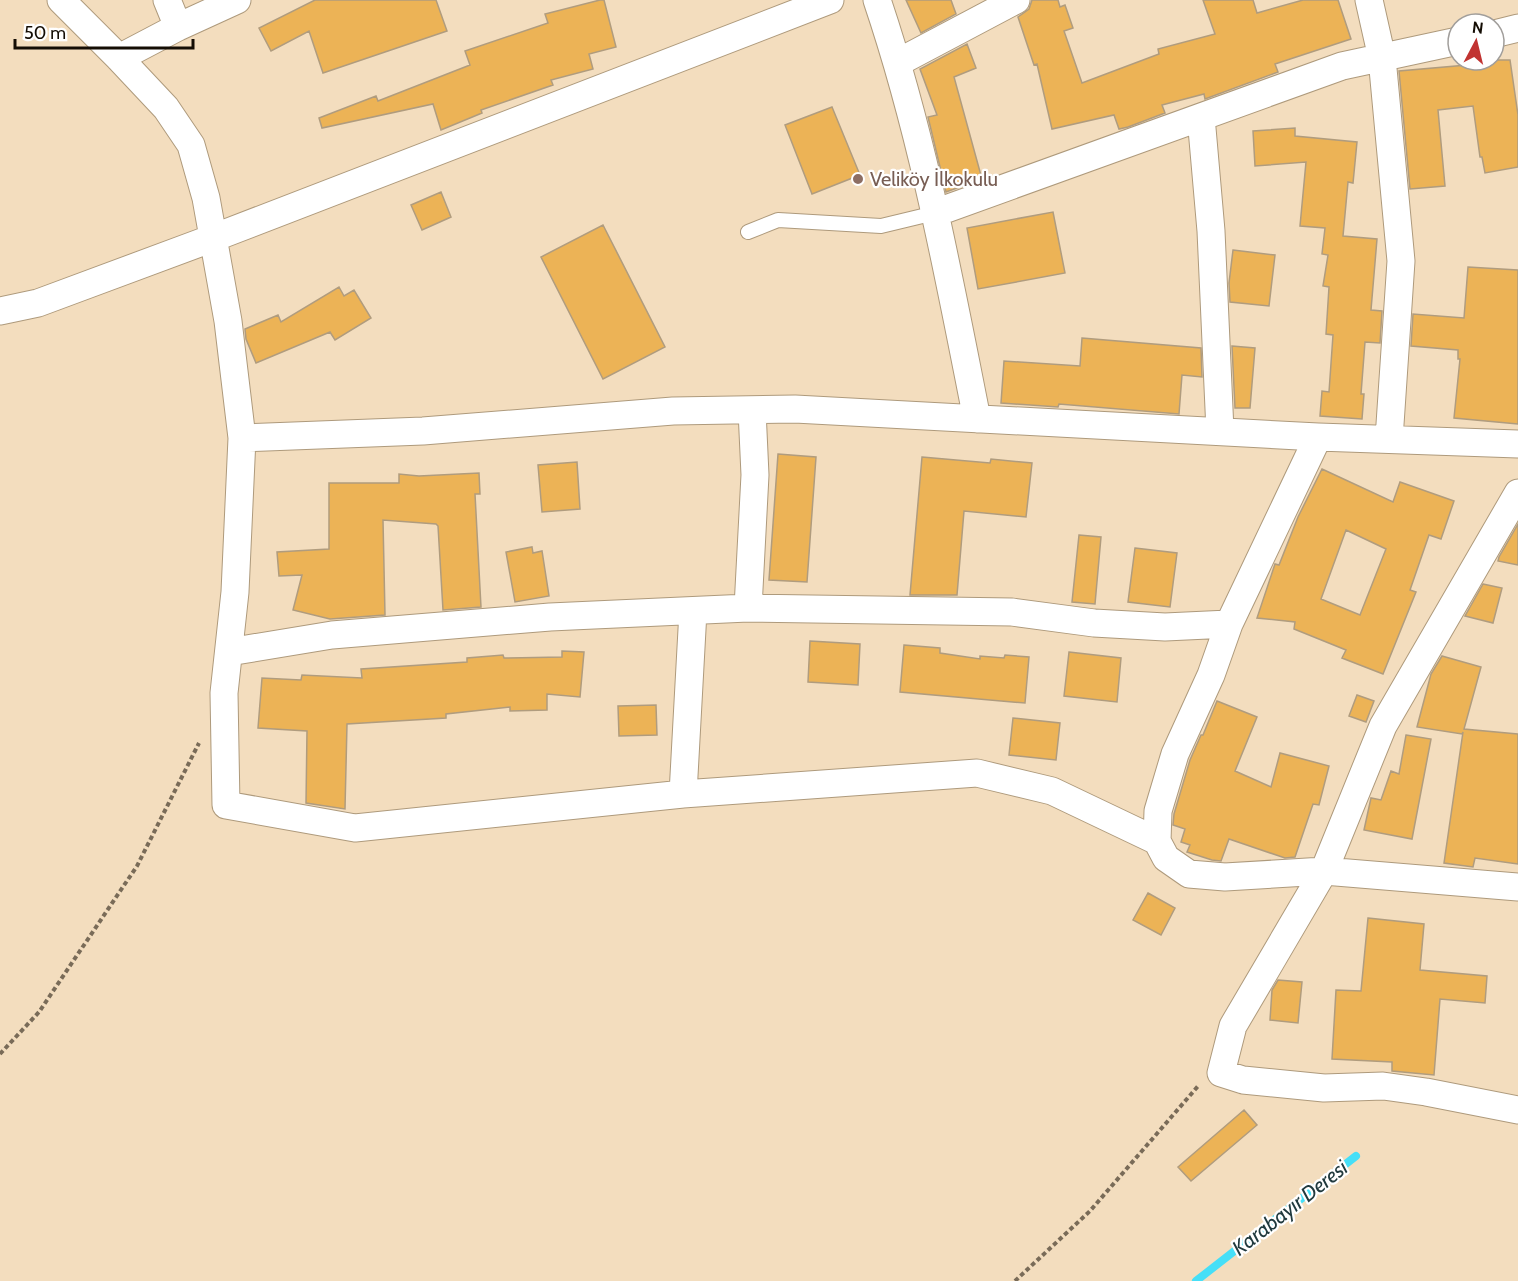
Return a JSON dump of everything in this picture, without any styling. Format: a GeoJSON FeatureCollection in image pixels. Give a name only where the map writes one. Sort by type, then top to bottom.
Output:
{"type":"FeatureCollection","features":[{"type":"Feature","properties":{"kind":"street"},"geometry":{"type":"LineString","coordinates":[[61,0],[165,108],[191,145],[206,198],[228,321],[242,438],[235,592],[224,693],[226,806],[355,828],[683,794],[977,772],[1052,791],[1157,841]]}},
{"type":"Feature","properties":{"kind":"street"},"geometry":{"type":"LineString","coordinates":[[167,0],[178,27]]}},
{"type":"Feature","properties":{"kind":"street"},"geometry":{"type":"LineString","coordinates":[[119,58],[237,0]]}},
{"type":"Feature","properties":{"kind":"street"},"geometry":{"type":"LineString","coordinates":[[0,311],[38,303],[213,238],[830,0]]}},
{"type":"Feature","properties":{"kind":"street"},"geometry":{"type":"LineString","coordinates":[[877,0],[897,63],[935,213],[977,419]]}},
{"type":"Feature","properties":{"kind":"street"},"geometry":{"type":"LineString","coordinates":[[897,63],[1016,0]]}},
{"type":"Feature","properties":{"kind":"street"},"geometry":{"type":"LineString","coordinates":[[1368,0],[1382,58],[1401,261],[1389,439]]}},
{"type":"Feature","properties":{"kind":"street"},"geometry":{"type":"LineString","coordinates":[[935,213],[1342,66],[1446,44]]}},
{"type":"Feature","properties":{"kind":"street"},"geometry":{"type":"LineString","coordinates":[[1201,117],[1211,231],[1221,431]]}},
{"type":"Feature","properties":{"kind":"street"},"geometry":{"type":"LineString","coordinates":[[242,438],[423,431],[673,411],[795,409],[1318,437],[1518,444]]}},
{"type":"Feature","properties":{"kind":"street"},"geometry":{"type":"LineString","coordinates":[[748,608],[755,474],[752,410]]}},
{"type":"Feature","properties":{"kind":"street"},"geometry":{"type":"LineString","coordinates":[[1318,437],[1229,624],[1211,675],[1175,754],[1158,811],[1157,841],[1166,858],[1189,874],[1225,877],[1324,871],[1518,887]]}},
{"type":"Feature","properties":{"kind":"street"},"geometry":{"type":"LineString","coordinates":[[1518,493],[1383,726],[1324,871],[1233,1026],[1221,1072],[1243,1080],[1324,1088],[1383,1086],[1518,1110]]}},
{"type":"Feature","properties":{"kind":"street"},"geometry":{"type":"LineString","coordinates":[[229,652],[343,634],[550,617],[748,608],[1012,612],[1094,623],[1165,627],[1229,624]]}},
{"type":"Feature","properties":{"kind":"street"},"geometry":{"type":"LineString","coordinates":[[683,794],[693,611]]}},
{"type":"Feature","properties":{"kind":"lane"},"geometry":{"type":"LineString","coordinates":[[748,232],[778,220],[881,226],[935,213]]}},
{"type":"Feature","properties":{"kind":"path"},"geometry":{"type":"LineString","coordinates":[[0,1054],[39,1012],[137,866],[204,734]]}},
{"type":"Feature","properties":{"kind":"path"},"geometry":{"type":"LineString","coordinates":[[1014,1281],[1090,1211],[1200,1085],[1221,1072]]}},
{"type":"Feature","properties":{"kind":"building"},"geometry":{"type":"Polygon","coordinates":[[[315,0],[436,0],[447,31],[323,73],[309,31],[271,51],[259,28],[315,0]]]}},
{"type":"Feature","properties":{"kind":"building"},"geometry":{"type":"Polygon","coordinates":[[[604,0],[616,47],[589,54],[593,69],[551,80],[553,85],[481,110],[482,113],[441,130],[433,104],[322,128],[319,118],[376,96],[378,101],[470,65],[465,51],[548,23],[545,14],[604,0]]]}},
{"type":"Feature","properties":{"kind":"building"},"geometry":{"type":"Polygon","coordinates":[[[906,0],[951,0],[956,14],[921,33],[906,0]]]}},
{"type":"Feature","properties":{"kind":"building"},"geometry":{"type":"Polygon","coordinates":[[[1032,0],[1058,0],[1060,7],[1065,5],[1073,28],[1064,31],[1082,83],[1159,54],[1158,49],[1215,34],[1203,0],[1253,0],[1257,13],[1303,0],[1338,0],[1351,39],[1275,64],[1278,72],[1205,99],[1204,94],[1162,105],[1165,113],[1128,127],[1119,129],[1114,115],[1052,129],[1037,64],[1034,65],[1018,17],[1029,9],[1032,0]]]}},
{"type":"Feature","properties":{"kind":"building"},"geometry":{"type":"Polygon","coordinates":[[[967,44],[976,68],[954,77],[982,179],[946,192],[928,117],[937,115],[920,69],[967,44]]]}},
{"type":"Feature","properties":{"kind":"building"},"geometry":{"type":"Polygon","coordinates":[[[1506,60],[1510,60],[1518,115],[1518,167],[1485,173],[1482,157],[1480,157],[1473,106],[1438,110],[1445,186],[1410,189],[1399,71],[1446,67],[1446,72],[1506,72],[1506,60]]]}},
{"type":"Feature","properties":{"kind":"building"},"geometry":{"type":"Polygon","coordinates":[[[832,107],[860,175],[812,194],[785,125],[832,107]]]}},
{"type":"Feature","properties":{"kind":"building"},"geometry":{"type":"Polygon","coordinates":[[[1295,128],[1295,136],[1357,142],[1353,183],[1348,182],[1343,236],[1377,239],[1371,310],[1382,311],[1380,343],[1365,342],[1361,394],[1364,394],[1362,419],[1320,416],[1322,391],[1329,392],[1333,335],[1326,334],[1329,287],[1323,286],[1328,255],[1322,254],[1325,228],[1300,226],[1306,162],[1255,166],[1253,131],[1295,128]]]}},
{"type":"Feature","properties":{"kind":"building"},"geometry":{"type":"Polygon","coordinates":[[[441,192],[451,217],[422,230],[411,205],[441,192]]]}},
{"type":"Feature","properties":{"kind":"building"},"geometry":{"type":"Polygon","coordinates":[[[1053,212],[1065,273],[978,289],[967,228],[1053,212]]]}},
{"type":"Feature","properties":{"kind":"building"},"geometry":{"type":"Polygon","coordinates":[[[603,225],[665,347],[603,379],[541,257],[603,225]]]}},
{"type":"Feature","properties":{"kind":"building"},"geometry":{"type":"Polygon","coordinates":[[[1233,250],[1275,255],[1269,306],[1230,302],[1229,283],[1233,250]]]}},
{"type":"Feature","properties":{"kind":"building"},"geometry":{"type":"Polygon","coordinates":[[[1468,267],[1518,270],[1518,424],[1454,418],[1460,359],[1458,359],[1458,350],[1411,346],[1413,314],[1464,318],[1468,267]]]}},
{"type":"Feature","properties":{"kind":"building"},"geometry":{"type":"Polygon","coordinates":[[[339,287],[344,296],[354,290],[371,318],[335,340],[330,332],[256,363],[246,339],[245,329],[278,315],[281,322],[339,287]]]}},
{"type":"Feature","properties":{"kind":"building"},"geometry":{"type":"Polygon","coordinates":[[[1082,338],[1201,348],[1202,377],[1182,375],[1179,414],[1059,404],[1058,407],[1001,403],[1004,361],[1080,366],[1082,338]]]}},
{"type":"Feature","properties":{"kind":"building"},"geometry":{"type":"Polygon","coordinates":[[[1232,346],[1255,348],[1250,408],[1235,408],[1232,346]]]}},
{"type":"Feature","properties":{"kind":"building"},"geometry":{"type":"Polygon","coordinates":[[[778,454],[816,457],[807,582],[769,580],[778,454]]]}},
{"type":"Feature","properties":{"kind":"building"},"geometry":{"type":"Polygon","coordinates":[[[922,457],[990,463],[991,459],[1032,463],[1026,517],[964,511],[957,595],[910,595],[922,457]]]}},
{"type":"Feature","properties":{"kind":"building"},"geometry":{"type":"Polygon","coordinates":[[[577,462],[580,509],[542,512],[538,465],[577,462]]]}},
{"type":"Feature","properties":{"kind":"building"},"geometry":{"type":"Polygon","coordinates":[[[1322,469],[1393,502],[1400,482],[1454,501],[1441,539],[1429,535],[1410,590],[1416,592],[1383,674],[1342,658],[1346,650],[1294,629],[1295,622],[1257,618],[1275,564],[1279,565],[1298,517],[1322,469]],[[1346,530],[1321,599],[1360,615],[1386,549],[1346,530]]]}},
{"type":"Feature","properties":{"kind":"building"},"geometry":{"type":"Polygon","coordinates":[[[479,473],[480,494],[475,494],[481,607],[443,610],[438,526],[436,524],[383,520],[385,615],[330,619],[293,610],[302,575],[279,576],[277,552],[329,549],[329,483],[399,483],[399,474],[419,476],[479,473]]]}},
{"type":"Feature","properties":{"kind":"building"},"geometry":{"type":"Polygon","coordinates":[[[1518,524],[1518,565],[1498,561],[1499,557],[1518,524]]]}},
{"type":"Feature","properties":{"kind":"building"},"geometry":{"type":"Polygon","coordinates":[[[1079,535],[1101,537],[1095,604],[1072,602],[1079,535]]]}},
{"type":"Feature","properties":{"kind":"building"},"geometry":{"type":"Polygon","coordinates":[[[532,547],[533,553],[542,551],[549,596],[515,602],[506,552],[532,547]]]}},
{"type":"Feature","properties":{"kind":"building"},"geometry":{"type":"Polygon","coordinates":[[[1135,548],[1177,553],[1170,607],[1128,602],[1135,548]]]}},
{"type":"Feature","properties":{"kind":"building"},"geometry":{"type":"Polygon","coordinates":[[[1483,584],[1502,588],[1493,623],[1465,616],[1483,584]]]}},
{"type":"Feature","properties":{"kind":"building"},"geometry":{"type":"Polygon","coordinates":[[[810,641],[860,644],[858,685],[808,682],[810,641]]]}},
{"type":"Feature","properties":{"kind":"building"},"geometry":{"type":"Polygon","coordinates":[[[904,645],[940,648],[940,653],[980,659],[980,656],[1029,657],[1025,703],[900,692],[904,645]]]}},
{"type":"Feature","properties":{"kind":"building"},"geometry":{"type":"Polygon","coordinates":[[[562,651],[584,652],[580,697],[547,694],[547,710],[510,711],[510,707],[446,714],[446,718],[347,724],[345,809],[306,803],[307,731],[258,728],[262,678],[301,680],[302,675],[362,678],[361,669],[467,662],[467,658],[503,655],[504,658],[562,657],[562,651]]]}},
{"type":"Feature","properties":{"kind":"building"},"geometry":{"type":"Polygon","coordinates":[[[1069,652],[1121,658],[1117,702],[1064,696],[1069,652]]]}},
{"type":"Feature","properties":{"kind":"building"},"geometry":{"type":"Polygon","coordinates":[[[1442,656],[1481,667],[1464,729],[1518,734],[1518,864],[1475,858],[1473,867],[1444,863],[1463,732],[1462,734],[1417,727],[1431,674],[1442,656]]]}},
{"type":"Feature","properties":{"kind":"building"},"geometry":{"type":"Polygon","coordinates":[[[1357,695],[1374,701],[1366,722],[1349,716],[1357,695]]]}},
{"type":"Feature","properties":{"kind":"building"},"geometry":{"type":"Polygon","coordinates":[[[1217,701],[1257,717],[1235,771],[1271,787],[1280,753],[1329,766],[1319,805],[1313,804],[1295,857],[1285,858],[1229,839],[1221,861],[1212,860],[1187,852],[1190,845],[1181,842],[1185,829],[1173,825],[1174,814],[1190,760],[1217,701]]]}},
{"type":"Feature","properties":{"kind":"building"},"geometry":{"type":"Polygon","coordinates":[[[656,705],[657,735],[619,736],[618,706],[656,705]]]}},
{"type":"Feature","properties":{"kind":"building"},"geometry":{"type":"Polygon","coordinates":[[[1013,718],[1060,723],[1056,760],[1009,755],[1013,718]]]}},
{"type":"Feature","properties":{"kind":"building"},"geometry":{"type":"Polygon","coordinates":[[[1406,735],[1431,739],[1412,839],[1364,830],[1371,798],[1381,800],[1391,771],[1399,774],[1406,735]]]}},
{"type":"Feature","properties":{"kind":"building"},"geometry":{"type":"Polygon","coordinates":[[[1148,893],[1175,908],[1161,935],[1133,920],[1148,893]]]}},
{"type":"Feature","properties":{"kind":"building"},"geometry":{"type":"Polygon","coordinates":[[[1368,918],[1424,924],[1420,970],[1487,976],[1485,1003],[1440,999],[1434,1075],[1392,1071],[1392,1062],[1332,1059],[1336,990],[1361,991],[1368,918]]]}},
{"type":"Feature","properties":{"kind":"building"},"geometry":{"type":"Polygon","coordinates":[[[1278,980],[1302,982],[1298,1023],[1270,1020],[1272,990],[1278,980]]]}},
{"type":"Feature","properties":{"kind":"building"},"geometry":{"type":"Polygon","coordinates":[[[1244,1110],[1257,1125],[1191,1181],[1178,1167],[1244,1110]]]}},
{"type":"Feature","properties":{"kind":"waterway","name":"Karabayır Deresi"},"geometry":{"type":"LineString","coordinates":[[1196,1281],[1356,1156]]}},
{"type":"Feature","properties":{"kind":"place","name":"Veliköy İlkokulu"},"geometry":{"type":"Point","coordinates":[858,179]}}]}
